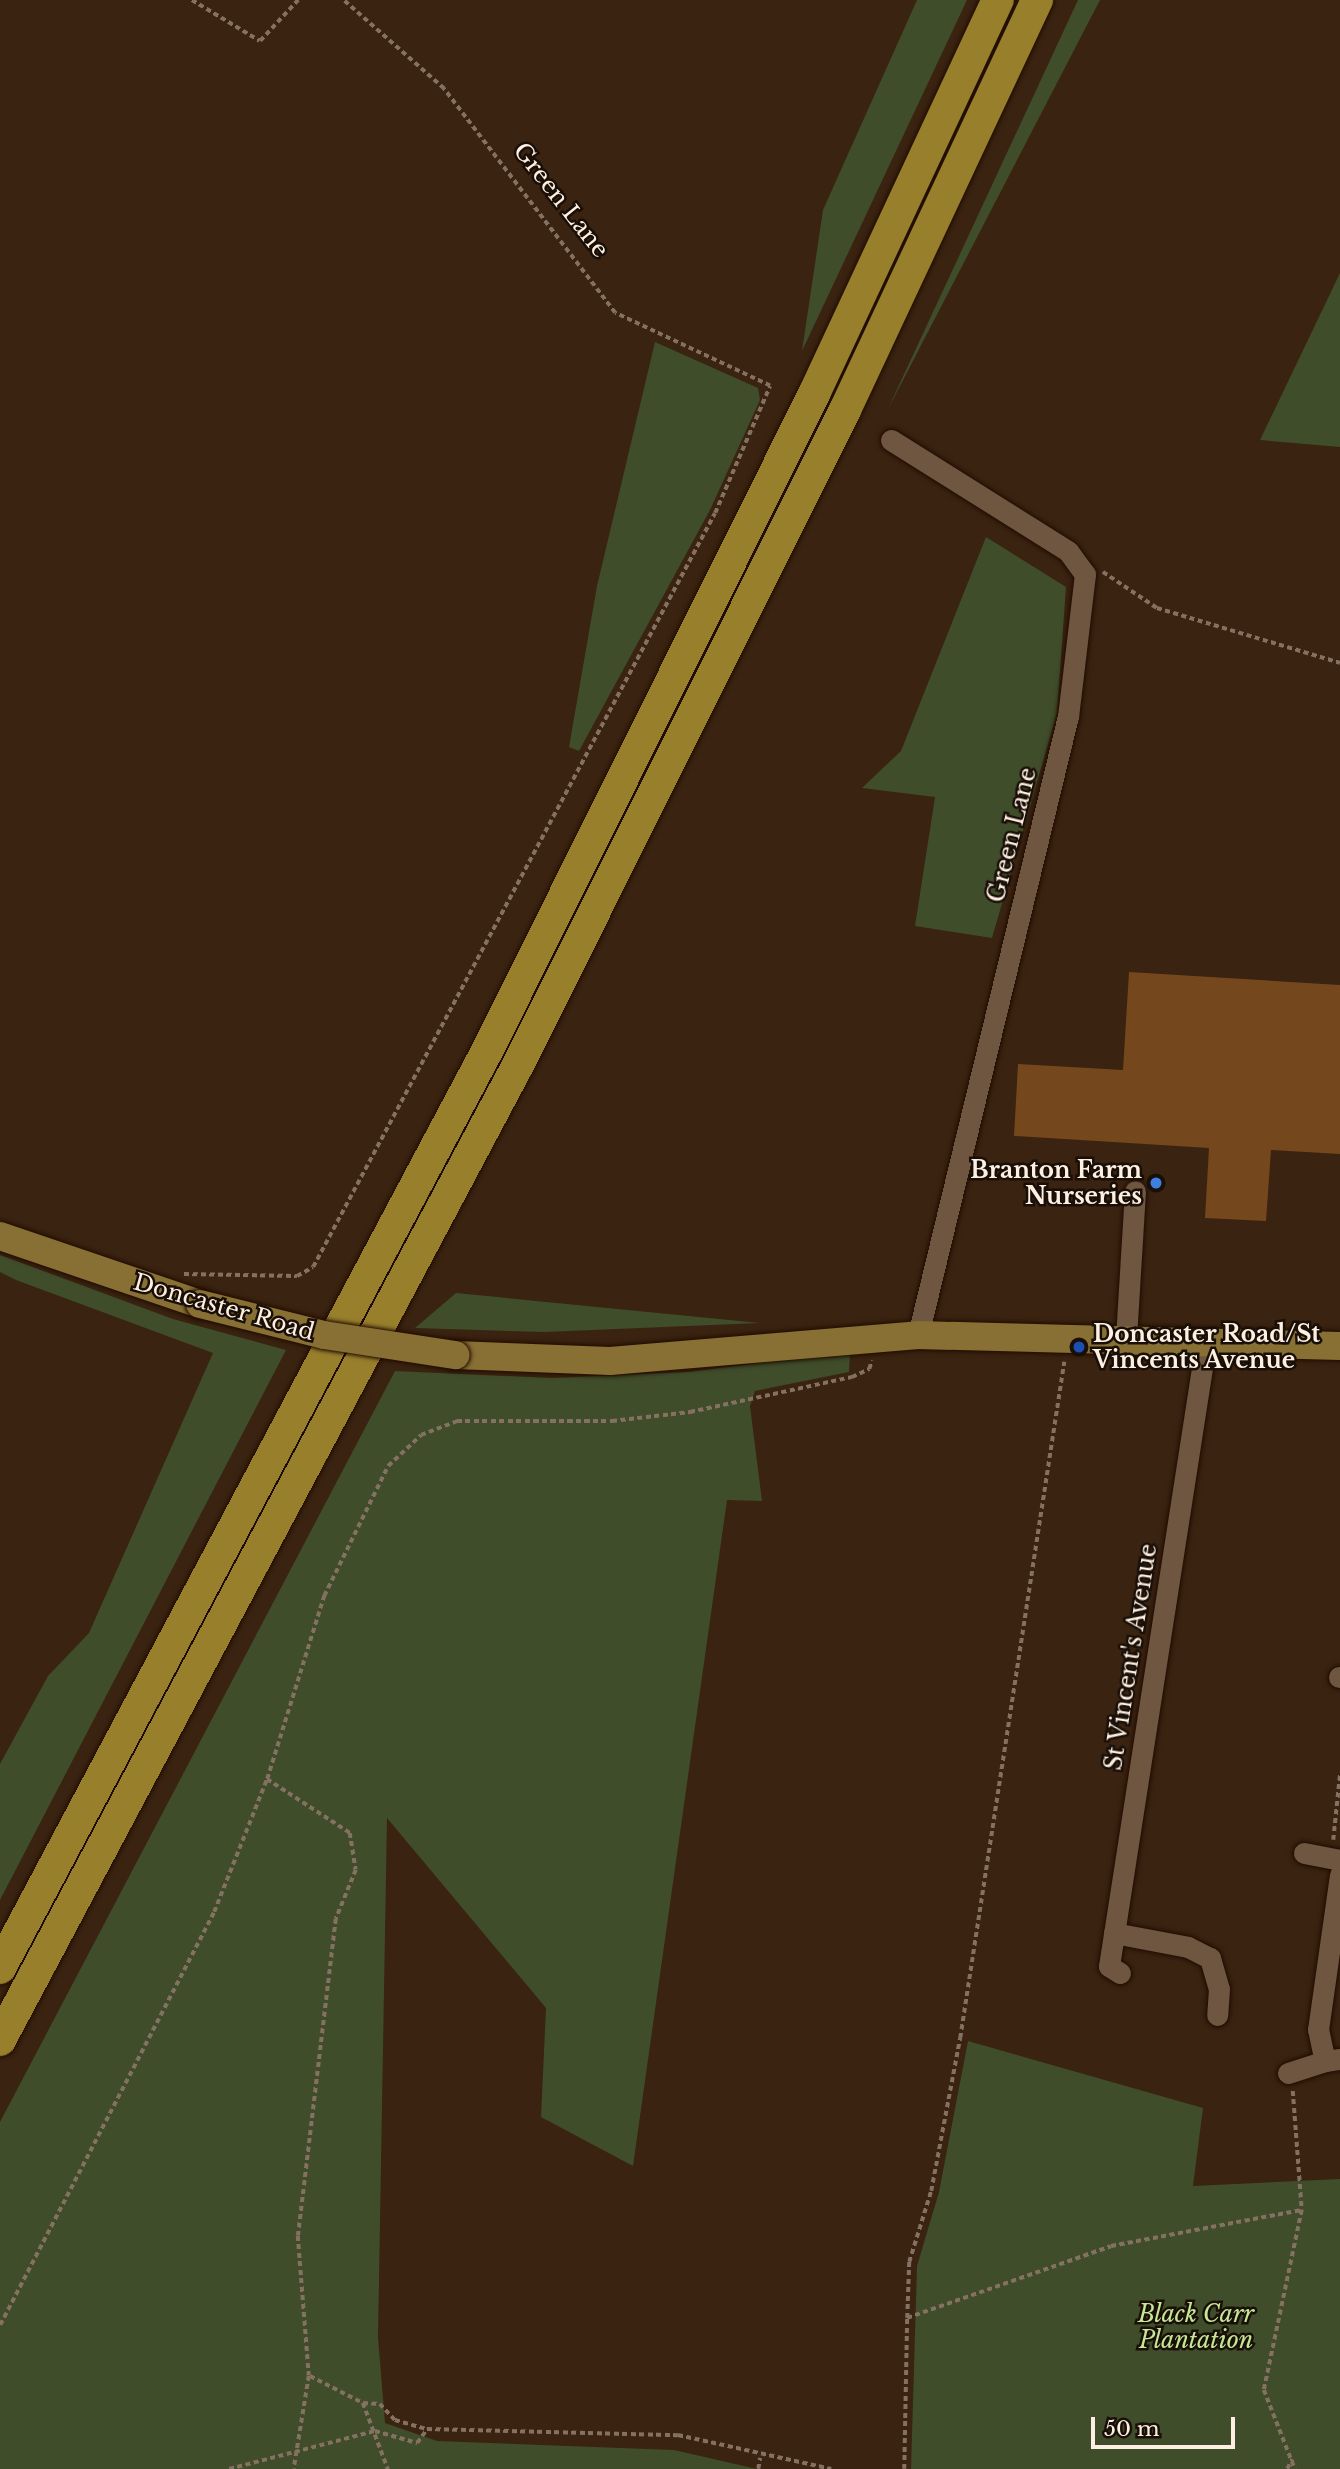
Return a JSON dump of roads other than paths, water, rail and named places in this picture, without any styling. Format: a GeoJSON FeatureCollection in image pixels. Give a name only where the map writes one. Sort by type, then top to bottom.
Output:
{"type":"FeatureCollection","features":[{"type":"Feature","properties":{"kind":"highway"},"geometry":{"type":"LineString","coordinates":[[0,1968],[487,1051],[814,394],[998,0]]}},
{"type":"Feature","properties":{"kind":"highway"},"geometry":{"type":"LineString","coordinates":[[0,2040],[518,1065],[845,411],[1037,0]]}},
{"type":"Feature","properties":{"kind":"main road","name":"Doncaster Road"},"geometry":{"type":"LineString","coordinates":[[0,1236],[200,1304],[324,1335],[455,1354],[610,1361],[918,1335],[1126,1338],[1340,1346]]}},
{"type":"Feature","properties":{"kind":"street","name":"Green Lane"},"geometry":{"type":"LineString","coordinates":[[891,440],[1068,551],[1085,573],[1068,716],[918,1335]]}},
{"type":"Feature","properties":{"kind":"street"},"geometry":{"type":"LineString","coordinates":[[1126,1338],[1135,1191]]}},
{"type":"Feature","properties":{"kind":"street","name":"St Vincent's Avenue"},"geometry":{"type":"LineString","coordinates":[[1108,1970],[1206,1342]]}},
{"type":"Feature","properties":{"kind":"street"},"geometry":{"type":"LineString","coordinates":[[1291,2072],[1332,2060],[1318,2014],[1337,1864],[1304,1853]]}},
{"type":"Feature","properties":{"kind":"street"},"geometry":{"type":"LineString","coordinates":[[1114,1933],[1188,1947],[1210,1958],[1219,1989],[1217,2015]]}},
{"type":"Feature","properties":{"kind":"place","name":"Branton Farm Nurseries"},"geometry":{"type":"Point","coordinates":[1156,1183]}},
{"type":"Feature","properties":{"kind":"place","name":"Doncaster Road/St Vincents Avenue"},"geometry":{"type":"Point","coordinates":[1079,1347]}},
{"type":"Feature","properties":{"kind":"park label","name":"Black Carr Plantation"},"geometry":{"type":"Point","coordinates":[1196,2327]}}]}
